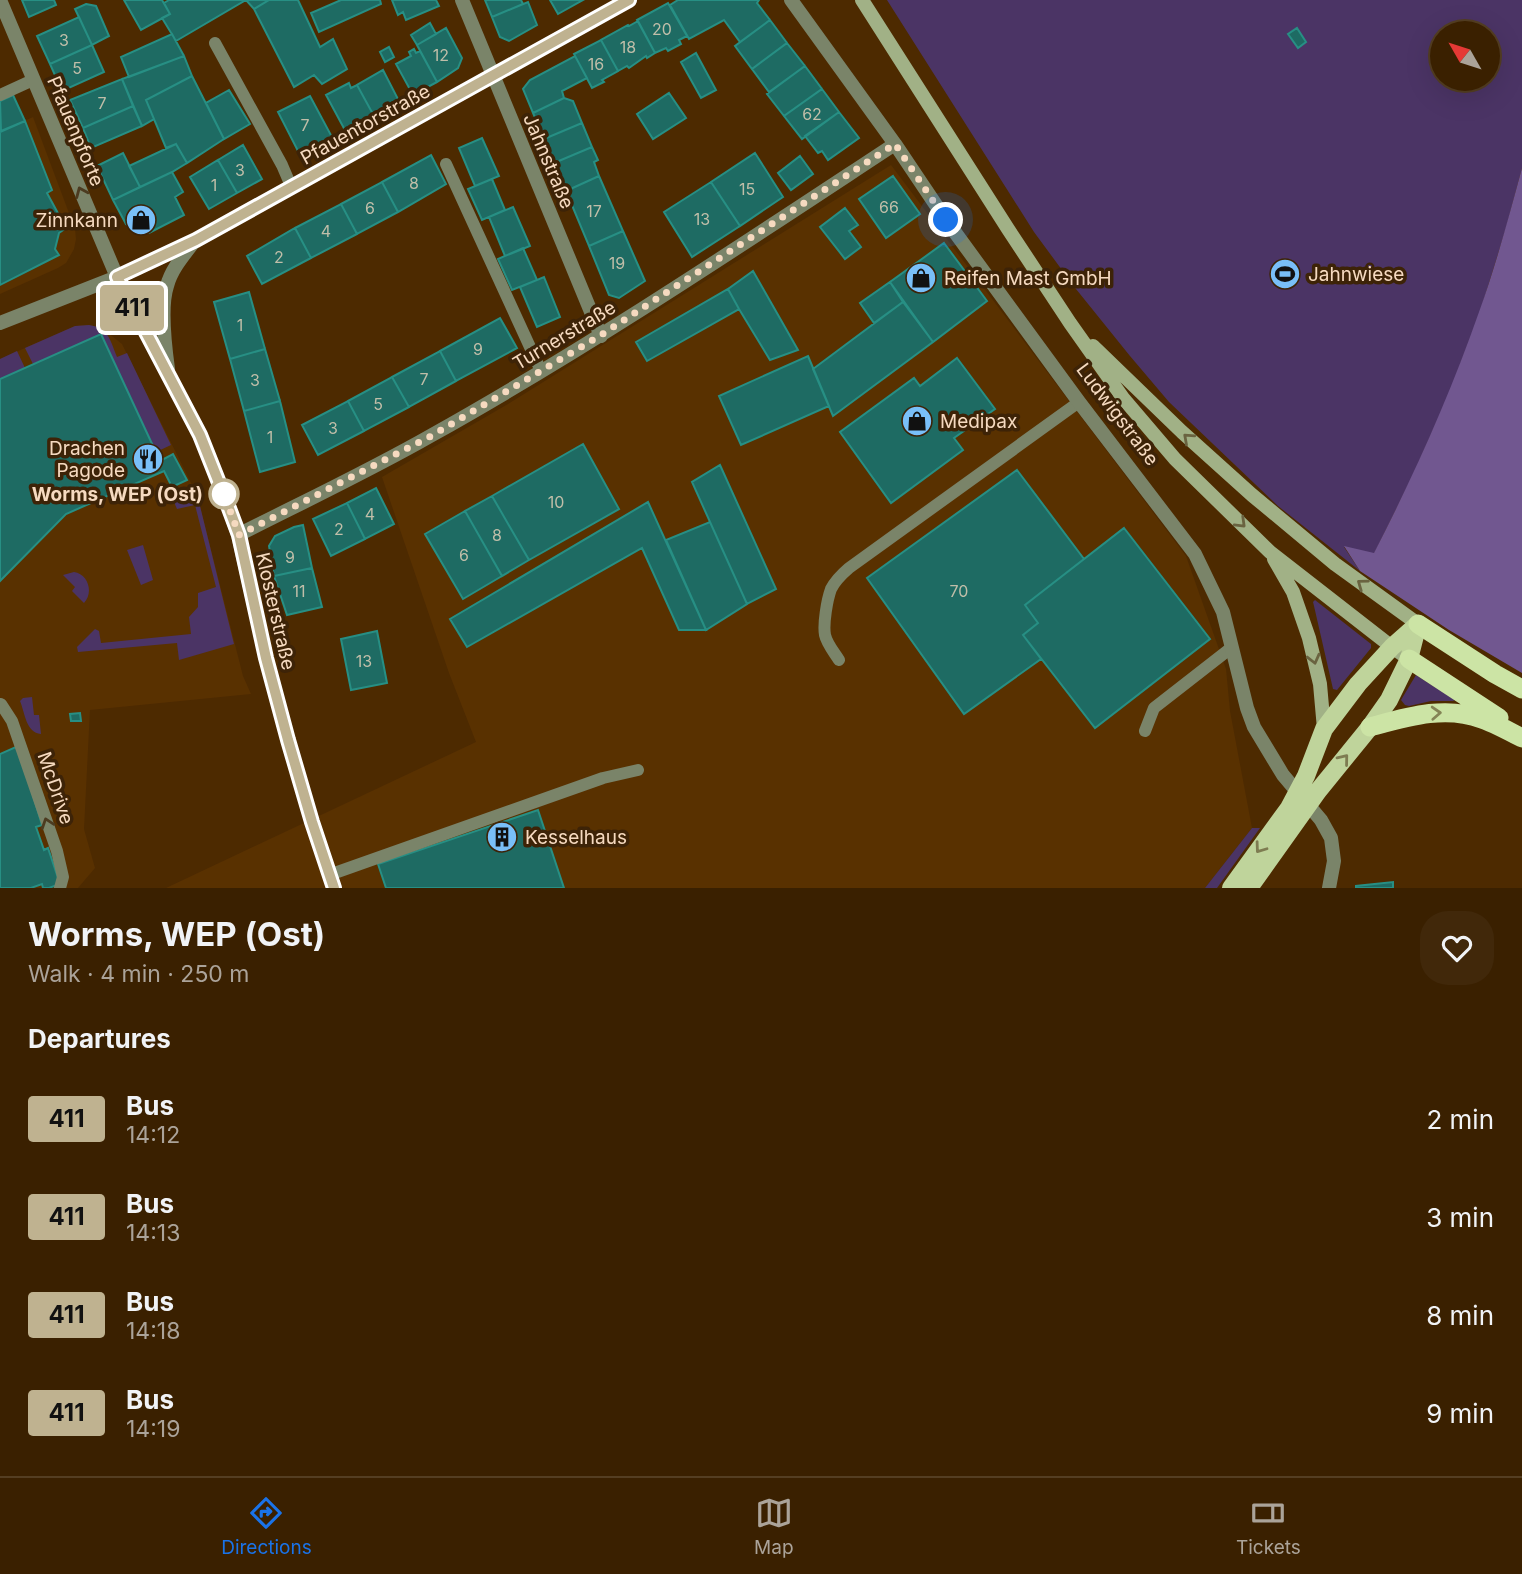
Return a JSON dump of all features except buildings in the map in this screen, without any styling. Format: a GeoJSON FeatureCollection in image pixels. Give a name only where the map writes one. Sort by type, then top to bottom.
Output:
{"type":"FeatureCollection","features":[{"type":"Feature","properties":{"kind":"highway","name":"Ludwigstraße"},"geometry":{"type":"LineString","coordinates":[[1418,624],[1494,674],[1522,689]]}},
{"type":"Feature","properties":{"kind":"highway","name":"Ludwigstraße"},"geometry":{"type":"LineString","coordinates":[[1409,659],[1522,736]]}},
{"type":"Feature","properties":{"kind":"highway"},"geometry":{"type":"LineString","coordinates":[[1370,727],[1442,711],[1481,718],[1522,736]]}},
{"type":"Feature","properties":{"kind":"main road","name":"Ludwigstraße"},"geometry":{"type":"LineString","coordinates":[[862,0],[1008,229],[1122,398],[1167,449],[1270,552],[1409,659]]}},
{"type":"Feature","properties":{"kind":"main road","name":"Ludwigstraße"},"geometry":{"type":"LineString","coordinates":[[1070,323],[1182,432],[1252,495],[1335,564],[1418,624]]}},
{"type":"Feature","properties":{"kind":"main road"},"geometry":{"type":"LineString","coordinates":[[1270,552],[1293,592],[1309,638],[1320,684],[1324,729]]}},
{"type":"Feature","properties":{"kind":"main road"},"geometry":{"type":"LineString","coordinates":[[1249,888],[1293,813],[1324,729],[1357,684],[1418,624]]}},
{"type":"Feature","properties":{"kind":"main road"},"geometry":{"type":"LineString","coordinates":[[1231,888],[1293,813],[1318,791],[1370,727],[1389,700],[1409,659],[1418,624]]}},
{"type":"Feature","properties":{"kind":"street","name":"Pfauenpforte"},"geometry":{"type":"LineString","coordinates":[[0,0],[117,277]]}},
{"type":"Feature","properties":{"kind":"street","name":"Jahnstraße"},"geometry":{"type":"LineString","coordinates":[[462,0],[601,335]]}},
{"type":"Feature","properties":{"kind":"street","name":"Pfauentorstraße"},"geometry":{"type":"LineString","coordinates":[[0,323],[117,277],[196,240],[629,0]]}},
{"type":"Feature","properties":{"kind":"street","name":"Ludwigstraße"},"geometry":{"type":"LineString","coordinates":[[791,0],[946,220],[1079,402],[1195,554],[1223,612],[1254,727],[1283,775],[1321,820],[1331,838],[1334,861],[1329,888]]}},
{"type":"Feature","properties":{"kind":"street","name":"Turnerstraße"},"geometry":{"type":"LineString","coordinates":[[239,535],[431,436],[541,371],[895,144]]}},
{"type":"Feature","properties":{"kind":"street"},"geometry":{"type":"LineString","coordinates":[[170,379],[164,338],[166,286],[196,240]]}},
{"type":"Feature","properties":{"kind":"street","name":"Klosterstraße"},"geometry":{"type":"LineString","coordinates":[[117,277],[200,435],[239,535],[266,658],[312,822],[332,881]]}},
{"type":"Feature","properties":{"kind":"lane"},"geometry":{"type":"LineString","coordinates":[[215,43],[291,186]]}},
{"type":"Feature","properties":{"kind":"lane"},"geometry":{"type":"LineString","coordinates":[[0,95],[33,80]]}},
{"type":"Feature","properties":{"kind":"lane"},"geometry":{"type":"LineString","coordinates":[[446,164],[541,371]]}},
{"type":"Feature","properties":{"kind":"lane"},"geometry":{"type":"LineString","coordinates":[[839,660],[825,634],[831,589],[838,578],[1079,402]]}},
{"type":"Feature","properties":{"kind":"lane"},"geometry":{"type":"LineString","coordinates":[[1145,731],[1154,708],[1231,648]]}},
{"type":"Feature","properties":{"kind":"lane","name":"McDrive"},"geometry":{"type":"LineString","coordinates":[[1,704],[12,721],[57,851],[63,877],[60,888]]}},
{"type":"Feature","properties":{"kind":"lane"},"geometry":{"type":"LineString","coordinates":[[332,881],[603,778],[638,770]]}},
{"type":"Feature","properties":{"kind":"shaded area","name":"Jahnwiese"},"geometry":{"type":"Polygon","coordinates":[[[887,0],[1522,0],[1522,168],[1506,228],[1480,312],[1449,394],[1374,554],[1344,547],[1360,571],[1278,506],[1169,402],[1076,289],[1034,232],[887,0]]]}},
{"type":"Feature","properties":{"kind":"shaded area"},"geometry":{"type":"Polygon","coordinates":[[[33,117],[75,229],[76,239],[66,263],[0,294],[0,132],[33,117]]]}},
{"type":"Feature","properties":{"kind":"shaded area"},"geometry":{"type":"Polygon","coordinates":[[[891,165],[1186,556],[1226,669],[1230,711],[1252,828],[1205,888],[166,888],[476,742],[449,673],[382,477],[508,404],[891,165]]]}},
{"type":"Feature","properties":{"kind":"shaded area"},"geometry":{"type":"Polygon","coordinates":[[[1522,168],[1522,673],[1449,630],[1360,571],[1344,546],[1374,553],[1403,494],[1468,343],[1497,258],[1522,168]]]}},
{"type":"Feature","properties":{"kind":"shaded area"},"geometry":{"type":"Polygon","coordinates":[[[89,325],[105,332],[117,357],[127,353],[171,445],[156,452],[101,334],[33,364],[25,348],[75,326],[89,325]]]}},
{"type":"Feature","properties":{"kind":"shaded area"},"geometry":{"type":"Polygon","coordinates":[[[75,326],[102,328],[122,344],[192,485],[200,506],[243,676],[251,694],[90,710],[84,829],[95,868],[78,888],[0,888],[0,359],[75,326]]]}},
{"type":"Feature","properties":{"kind":"shaded area"},"geometry":{"type":"Polygon","coordinates":[[[17,351],[25,368],[0,379],[0,359],[17,351]]]}},
{"type":"Feature","properties":{"kind":"shaded area"},"geometry":{"type":"Polygon","coordinates":[[[192,485],[200,506],[234,644],[179,660],[177,643],[78,652],[77,647],[95,629],[99,631],[101,643],[191,634],[189,617],[198,607],[198,593],[216,587],[195,505],[177,509],[171,495],[192,485]]]}},
{"type":"Feature","properties":{"kind":"shaded area"},"geometry":{"type":"Polygon","coordinates":[[[143,545],[153,580],[141,585],[127,550],[143,545]]]}},
{"type":"Feature","properties":{"kind":"shaded area"},"geometry":{"type":"Polygon","coordinates":[[[74,572],[83,576],[88,584],[89,594],[84,603],[72,591],[75,587],[63,575],[74,572]]]}},
{"type":"Feature","properties":{"kind":"shaded area"},"geometry":{"type":"Polygon","coordinates":[[[1315,600],[1371,644],[1371,648],[1337,690],[1333,689],[1313,602],[1315,600]]]}},
{"type":"Feature","properties":{"kind":"shaded area"},"geometry":{"type":"Polygon","coordinates":[[[1416,675],[1455,700],[1405,705],[1401,700],[1416,675]]]}},
{"type":"Feature","properties":{"kind":"shaded area"},"geometry":{"type":"Polygon","coordinates":[[[32,697],[34,715],[39,715],[41,734],[29,726],[20,701],[32,697]]]}},
{"type":"Feature","properties":{"kind":"shaded area"},"geometry":{"type":"Polygon","coordinates":[[[1252,828],[1260,828],[1217,888],[1205,888],[1252,828]]]}},
{"type":"Feature","properties":{"kind":"bus line","name":"411"},"geometry":{"type":"LineString","coordinates":[[334,888],[288,740],[266,658],[239,535],[200,435],[117,277],[196,240],[629,0]]}},
{"type":"Feature","properties":{"kind":"place","name":"Zinnkann"},"geometry":{"type":"Point","coordinates":[141,220]}},
{"type":"Feature","properties":{"kind":"place","name":"Jahnwiese"},"geometry":{"type":"Point","coordinates":[1285,274]}},
{"type":"Feature","properties":{"kind":"place","name":"Reifen Mast GmbH"},"geometry":{"type":"Point","coordinates":[921,278]}},
{"type":"Feature","properties":{"kind":"place","name":"Medipax"},"geometry":{"type":"Point","coordinates":[917,421]}},
{"type":"Feature","properties":{"kind":"place","name":"Drachen Pagode"},"geometry":{"type":"Point","coordinates":[148,459]}},
{"type":"Feature","properties":{"kind":"place","name":"Worms, WEP (Ost)"},"geometry":{"type":"Point","coordinates":[224,494]}},
{"type":"Feature","properties":{"kind":"place","name":"Kesselhaus"},"geometry":{"type":"Point","coordinates":[502,837]}},
{"type":"Feature","properties":{"kind":"route"},"geometry":{"type":"LineString","coordinates":[[224,494],[223,491],[239,535],[431,436],[601,335],[895,144],[946,220]]}}]}
